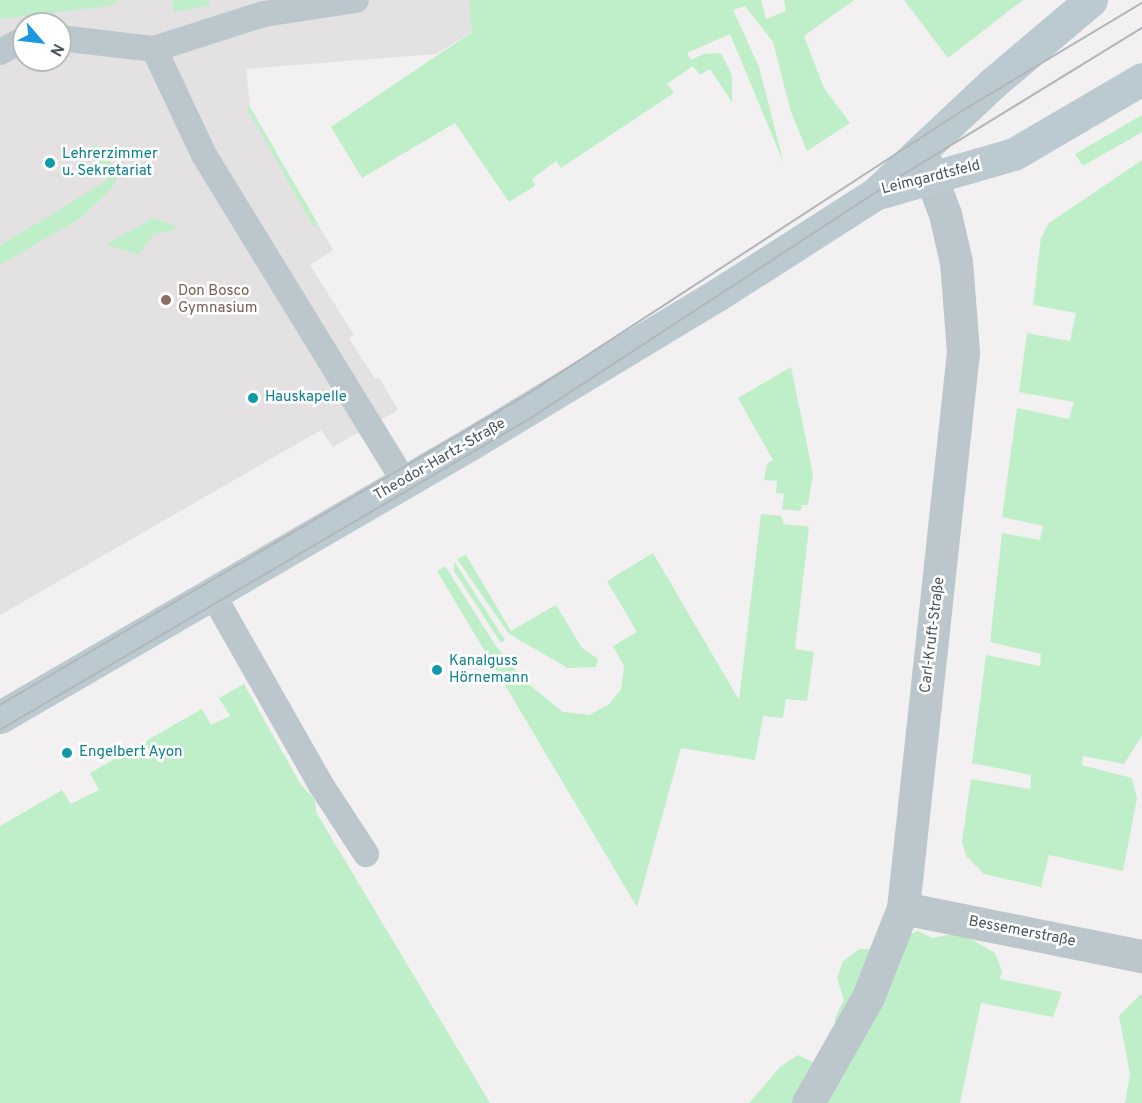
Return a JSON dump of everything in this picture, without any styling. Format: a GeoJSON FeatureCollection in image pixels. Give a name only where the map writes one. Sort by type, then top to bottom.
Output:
{"type":"FeatureCollection","features":[{"type":"Feature","properties":{"kind":"main road","name":"Leimgardtsfeld"},"geometry":{"type":"LineString","coordinates":[[875,194],[927,165],[1000,76],[1091,0]]}},
{"type":"Feature","properties":{"kind":"main road","name":"Leimgardtsfeld"},"geometry":{"type":"LineString","coordinates":[[927,165],[1014,154],[1142,79]]}},
{"type":"Feature","properties":{"kind":"main road","name":"Theodor-Hartz-Straße"},"geometry":{"type":"LineString","coordinates":[[0,717],[404,482],[717,295],[875,194]]}},
{"type":"Feature","properties":{"kind":"street","name":"Carl-Kruft-Straße"},"geometry":{"type":"LineString","coordinates":[[808,1103],[868,997],[903,908],[963,352],[956,261],[927,165]]}},
{"type":"Feature","properties":{"kind":"street","name":"Bessemerstraße"},"geometry":{"type":"LineString","coordinates":[[903,908],[1142,956]]}},
{"type":"Feature","properties":{"kind":"lane"},"geometry":{"type":"LineString","coordinates":[[72,39],[154,49],[264,14],[356,0]]}},
{"type":"Feature","properties":{"kind":"lane"},"geometry":{"type":"LineString","coordinates":[[154,49],[204,155],[404,482]]}},
{"type":"Feature","properties":{"kind":"lane"},"geometry":{"type":"LineString","coordinates":[[212,593],[323,788],[366,854]]}},
{"type":"Feature","properties":{"kind":"shaded area","name":"Don Bosco Gymnasium"},"geometry":{"type":"Polygon","coordinates":[[[0,0],[469,0],[473,31],[436,54],[246,69],[251,113],[333,250],[310,265],[354,335],[349,338],[375,379],[379,377],[398,410],[333,447],[321,430],[0,615],[0,0]]]}},
{"type":"Feature","properties":{"kind":"green space"},"geometry":{"type":"Polygon","coordinates":[[[0,0],[119,0],[108,6],[58,12],[12,12],[12,18],[0,19],[0,0]]]}},
{"type":"Feature","properties":{"kind":"green space"},"geometry":{"type":"Polygon","coordinates":[[[172,0],[209,0],[210,5],[174,12],[172,0]]]}},
{"type":"Feature","properties":{"kind":"green space"},"geometry":{"type":"Polygon","coordinates":[[[469,0],[761,0],[766,19],[786,11],[784,0],[854,0],[804,36],[824,88],[850,123],[807,151],[791,112],[773,42],[745,6],[733,10],[759,67],[784,164],[730,34],[687,53],[691,60],[703,54],[721,53],[732,75],[732,102],[710,69],[700,75],[693,66],[667,84],[674,93],[561,168],[556,161],[532,179],[535,186],[509,202],[455,123],[362,178],[331,127],[472,32],[469,0]]]}},
{"type":"Feature","properties":{"kind":"green space"},"geometry":{"type":"Polygon","coordinates":[[[904,0],[1023,0],[948,58],[904,0]]]}},
{"type":"Feature","properties":{"kind":"green space"},"geometry":{"type":"Polygon","coordinates":[[[246,107],[250,107],[318,224],[314,227],[246,107]]]}},
{"type":"Feature","properties":{"kind":"green space"},"geometry":{"type":"Polygon","coordinates":[[[1142,115],[1142,132],[1083,166],[1075,154],[1142,115]]]}},
{"type":"Feature","properties":{"kind":"green space"},"geometry":{"type":"Polygon","coordinates":[[[95,145],[119,171],[113,187],[82,217],[0,265],[0,246],[109,179],[90,147],[95,145]]]}},
{"type":"Feature","properties":{"kind":"green space"},"geometry":{"type":"Polygon","coordinates":[[[1142,160],[1142,736],[1124,764],[1083,756],[1082,765],[1132,778],[1137,798],[1123,871],[1049,855],[1041,887],[984,874],[966,856],[962,841],[971,779],[1030,789],[1031,775],[972,763],[986,655],[1040,666],[1041,654],[990,642],[1002,533],[1040,540],[1043,526],[1002,517],[1017,408],[1069,419],[1074,402],[1019,392],[1027,333],[1070,341],[1076,313],[1033,305],[1041,238],[1049,223],[1142,160]]]}},
{"type":"Feature","properties":{"kind":"green space"},"geometry":{"type":"Polygon","coordinates":[[[154,218],[179,228],[154,234],[138,255],[106,244],[154,218]]]}},
{"type":"Feature","properties":{"kind":"green space"},"geometry":{"type":"Polygon","coordinates":[[[791,367],[813,474],[808,505],[802,505],[800,511],[782,509],[784,494],[776,493],[777,481],[764,480],[767,464],[773,460],[738,398],[791,367]]]}},
{"type":"Feature","properties":{"kind":"green space"},"geometry":{"type":"Polygon","coordinates":[[[761,514],[781,516],[784,524],[809,527],[795,649],[814,652],[807,701],[786,699],[783,718],[763,716],[755,760],[681,748],[637,907],[437,571],[445,566],[496,646],[526,682],[563,712],[589,715],[608,705],[621,690],[624,666],[613,646],[637,632],[607,581],[653,553],[739,700],[761,514]]]}},
{"type":"Feature","properties":{"kind":"green space"},"geometry":{"type":"Polygon","coordinates":[[[466,555],[511,631],[556,605],[582,648],[598,659],[596,667],[568,668],[509,634],[457,559],[466,555]]]}},
{"type":"Feature","properties":{"kind":"green space"},"geometry":{"type":"Polygon","coordinates":[[[454,561],[505,640],[501,643],[454,571],[454,561]]]}},
{"type":"Feature","properties":{"kind":"green space"},"geometry":{"type":"Polygon","coordinates":[[[244,684],[301,785],[315,800],[316,812],[490,1103],[0,1103],[0,826],[62,790],[71,804],[99,790],[90,773],[202,709],[211,725],[230,716],[219,698],[244,684]]]}},
{"type":"Feature","properties":{"kind":"green space"},"geometry":{"type":"Polygon","coordinates":[[[918,931],[932,938],[953,934],[969,938],[995,953],[1002,971],[1000,979],[1062,992],[1053,1017],[981,1003],[960,1103],[749,1103],[781,1066],[798,1055],[817,1064],[835,1034],[835,1018],[844,1000],[837,978],[843,961],[860,949],[883,950],[892,942],[918,931]]]}},
{"type":"Feature","properties":{"kind":"green space"},"geometry":{"type":"Polygon","coordinates":[[[1142,993],[1142,1103],[1125,1103],[1130,1074],[1119,1016],[1142,993]]]}},
{"type":"Feature","properties":{"kind":"tram line"},"geometry":{"type":"LineString","coordinates":[[0,705],[528,394],[962,111],[1142,3]]}},
{"type":"Feature","properties":{"kind":"tram line"},"geometry":{"type":"LineString","coordinates":[[0,730],[531,418],[906,173],[1142,28]]}},
{"type":"Feature","properties":{"kind":"place","name":"Lehrerzimmer u. Sekretariat"},"geometry":{"type":"Point","coordinates":[50,163]}},
{"type":"Feature","properties":{"kind":"place","name":"Don Bosco Gymnasium"},"geometry":{"type":"Point","coordinates":[166,300]}},
{"type":"Feature","properties":{"kind":"place","name":"Hauskapelle"},"geometry":{"type":"Point","coordinates":[253,398]}},
{"type":"Feature","properties":{"kind":"place","name":"Kanalguss Hörnemann"},"geometry":{"type":"Point","coordinates":[437,670]}},
{"type":"Feature","properties":{"kind":"place","name":"Engelbert Ayon"},"geometry":{"type":"Point","coordinates":[67,753]}}]}
